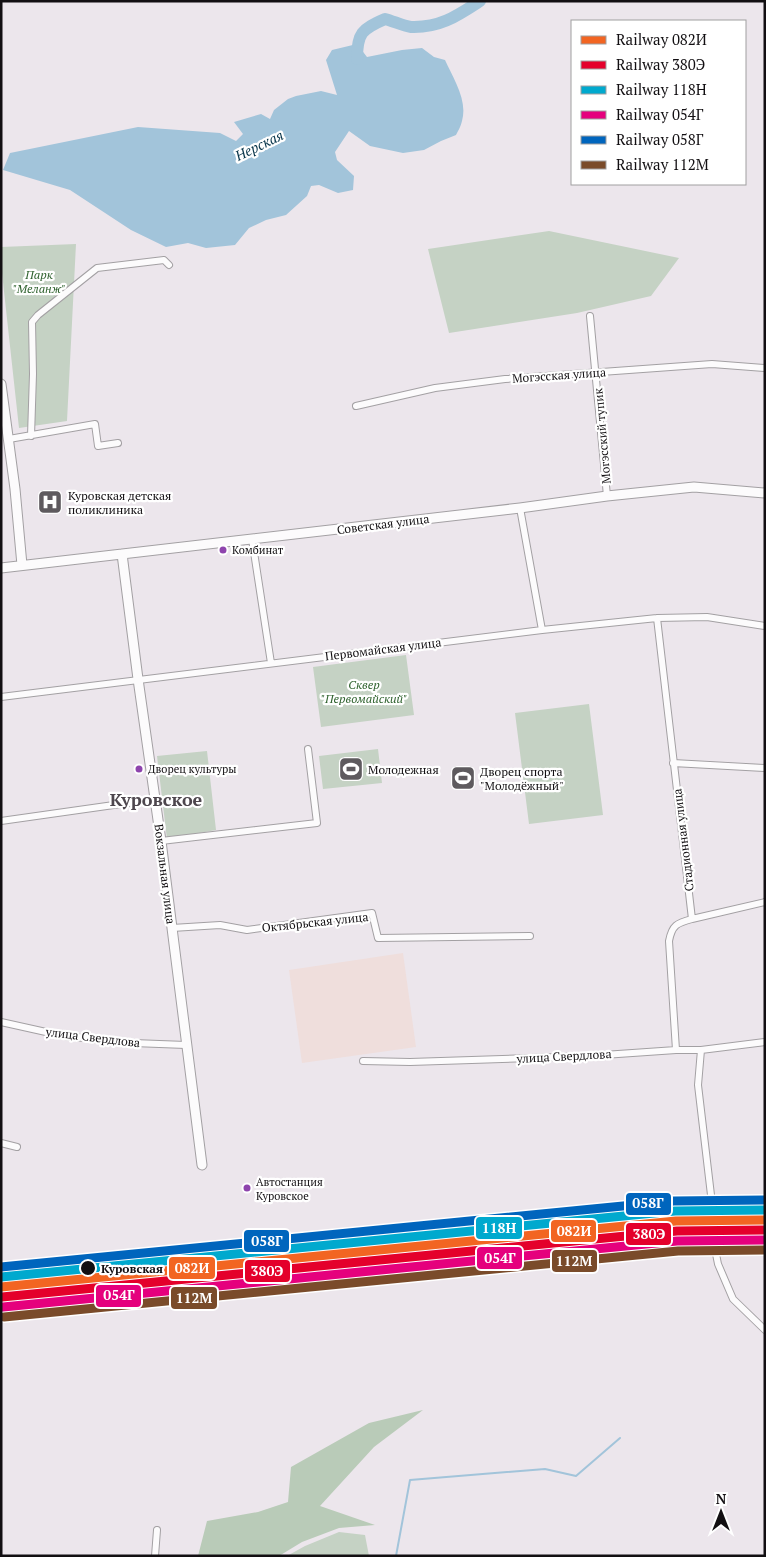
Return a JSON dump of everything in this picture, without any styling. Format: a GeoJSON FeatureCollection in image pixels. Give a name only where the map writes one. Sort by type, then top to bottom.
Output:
{"type":"FeatureCollection","features":[{"type":"Feature","properties":{"kind":"street"},"geometry":{"type":"LineString","coordinates":[[31,436],[32,322],[38,315],[97,268],[164,260],[168,265]]}},
{"type":"Feature","properties":{"kind":"street","name":"Могэсский тупик"},"geometry":{"type":"LineString","coordinates":[[590,316],[607,496]]}},
{"type":"Feature","properties":{"kind":"street","name":"Могэсская улица"},"geometry":{"type":"LineString","coordinates":[[356,406],[435,388],[505,379],[712,364],[765,368]]}},
{"type":"Feature","properties":{"kind":"street"},"geometry":{"type":"LineString","coordinates":[[1,384],[15,489],[22,565]]}},
{"type":"Feature","properties":{"kind":"street"},"geometry":{"type":"LineString","coordinates":[[9,440],[95,424],[98,446],[118,443]]}},
{"type":"Feature","properties":{"kind":"street","name":"Советская улица"},"geometry":{"type":"LineString","coordinates":[[1,568],[694,487],[765,494]]}},
{"type":"Feature","properties":{"kind":"street"},"geometry":{"type":"LineString","coordinates":[[520,508],[542,630]]}},
{"type":"Feature","properties":{"kind":"street"},"geometry":{"type":"LineString","coordinates":[[252,539],[271,663]]}},
{"type":"Feature","properties":{"kind":"street","name":"Вокзальная улица"},"geometry":{"type":"LineString","coordinates":[[122,554],[162,841],[202,1164]]}},
{"type":"Feature","properties":{"kind":"street","name":"Первомайская улица"},"geometry":{"type":"LineString","coordinates":[[1,697],[542,630],[657,618],[707,617],[765,626]]}},
{"type":"Feature","properties":{"kind":"street","name":"Стадионная улица"},"geometry":{"type":"LineString","coordinates":[[657,618],[692,919]]}},
{"type":"Feature","properties":{"kind":"street"},"geometry":{"type":"LineString","coordinates":[[162,841],[316,823],[308,749]]}},
{"type":"Feature","properties":{"kind":"street"},"geometry":{"type":"LineString","coordinates":[[673,763],[765,768]]}},
{"type":"Feature","properties":{"kind":"street"},"geometry":{"type":"LineString","coordinates":[[1,821],[156,799]]}},
{"type":"Feature","properties":{"kind":"street"},"geometry":{"type":"LineString","coordinates":[[676,1050],[669,941],[671,933],[679,922],[765,902]]}},
{"type":"Feature","properties":{"kind":"street","name":"Октябрьская улица"},"geometry":{"type":"LineString","coordinates":[[172,928],[220,925],[247,930],[372,913],[378,938],[530,936]]}},
{"type":"Feature","properties":{"kind":"street","name":"улица Свердлова"},"geometry":{"type":"LineString","coordinates":[[1,1022],[64,1036],[133,1043],[186,1045]]}},
{"type":"Feature","properties":{"kind":"street","name":"улица Свердлова"},"geometry":{"type":"LineString","coordinates":[[362,1061],[410,1062],[579,1057],[701,1050],[765,1042]]}},
{"type":"Feature","properties":{"kind":"street"},"geometry":{"type":"LineString","coordinates":[[701,1050],[698,1085],[711,1195]]}},
{"type":"Feature","properties":{"kind":"street"},"geometry":{"type":"LineString","coordinates":[[1,1143],[17,1147]]}},
{"type":"Feature","properties":{"kind":"street"},"geometry":{"type":"LineString","coordinates":[[714,1244],[718,1264],[733,1299],[765,1330]]}},
{"type":"Feature","properties":{"kind":"street"},"geometry":{"type":"LineString","coordinates":[[155,1556],[157,1530]]}},
{"type":"Feature","properties":{"kind":"shaded area"},"geometry":{"type":"Polygon","coordinates":[[[403,953],[416,1047],[302,1063],[289,970],[403,953]]]}},
{"type":"Feature","properties":{"kind":"green space"},"geometry":{"type":"Polygon","coordinates":[[[549,231],[679,258],[651,296],[577,313],[449,333],[428,249],[549,231]]]}},
{"type":"Feature","properties":{"kind":"green space","name":"Парк \"Меланж\""},"geometry":{"type":"Polygon","coordinates":[[[76,244],[67,421],[19,428],[1,264],[1,247],[76,244]]]}},
{"type":"Feature","properties":{"kind":"green space","name":"Сквер \"Первомайский\""},"geometry":{"type":"Polygon","coordinates":[[[406,655],[414,715],[321,727],[313,667],[406,655]]]}},
{"type":"Feature","properties":{"kind":"green space"},"geometry":{"type":"Polygon","coordinates":[[[589,704],[603,815],[529,824],[515,713],[589,704]]]}},
{"type":"Feature","properties":{"kind":"green space","name":"Молодежная"},"geometry":{"type":"Polygon","coordinates":[[[378,749],[382,783],[323,789],[319,756],[378,749]]]}},
{"type":"Feature","properties":{"kind":"green space"},"geometry":{"type":"Polygon","coordinates":[[[207,751],[216,830],[167,839],[157,756],[207,751]]]}},
{"type":"Feature","properties":{"kind":"green space"},"geometry":{"type":"Polygon","coordinates":[[[423,1410],[374,1447],[320,1506],[375,1525],[339,1528],[302,1542],[279,1556],[198,1556],[207,1521],[258,1512],[288,1502],[291,1467],[369,1423],[423,1410]]]}},
{"type":"Feature","properties":{"kind":"green space"},"geometry":{"type":"Polygon","coordinates":[[[339,1532],[365,1535],[369,1556],[287,1556],[305,1546],[339,1532]]]}},
{"type":"Feature","properties":{"kind":"water"},"geometry":{"type":"Polygon","coordinates":[[[357,44],[367,57],[422,48],[434,57],[445,60],[459,89],[463,105],[462,121],[456,135],[424,150],[403,153],[370,146],[349,131],[335,152],[337,160],[354,176],[353,190],[338,193],[319,185],[311,186],[307,196],[286,215],[266,220],[249,228],[235,245],[206,248],[188,243],[166,247],[131,230],[70,190],[3,170],[10,153],[138,127],[220,133],[236,141],[243,134],[234,122],[261,114],[270,119],[274,110],[288,99],[296,96],[321,91],[337,95],[326,60],[332,50],[357,44]]]}},
{"type":"Feature","properties":{"kind":"waterway","name":"Нерская"},"geometry":{"type":"LineString","coordinates":[[357,59],[358,43],[362,33],[385,19],[405,26],[421,27],[448,20],[480,1]]}},
{"type":"Feature","properties":{"kind":"waterway"},"geometry":{"type":"LineString","coordinates":[[396,1556],[410,1480],[545,1469],[576,1476],[620,1438]]}},
{"type":"Feature","properties":{"kind":"railway"},"geometry":{"type":"LineString","coordinates":[[434,1228],[508,1214],[639,1201],[719,1202],[765,1199]]}},
{"type":"Feature","properties":{"kind":"railway"},"geometry":{"type":"LineString","coordinates":[[1,1319],[574,1264],[704,1240],[765,1239]]}},
{"type":"Feature","properties":{"kind":"railway"},"geometry":{"type":"LineString","coordinates":[[88,1257],[197,1247],[274,1243]]}},
{"type":"Feature","properties":{"kind":"rail line","name":"058Г"},"geometry":{"type":"LineString","coordinates":[[1,1267],[674,1201],[765,1200]]}},
{"type":"Feature","properties":{"kind":"rail line","name":"118Н"},"geometry":{"type":"LineString","coordinates":[[1,1277],[675,1211],[765,1210]]}},
{"type":"Feature","properties":{"kind":"rail line","name":"082И"},"geometry":{"type":"LineString","coordinates":[[1,1287],[676,1221],[765,1220]]}},
{"type":"Feature","properties":{"kind":"rail line","name":"380Э"},"geometry":{"type":"LineString","coordinates":[[2,1297],[677,1231],[765,1230]]}},
{"type":"Feature","properties":{"kind":"rail line","name":"054Г"},"geometry":{"type":"LineString","coordinates":[[3,1307],[677,1241],[765,1240]]}},
{"type":"Feature","properties":{"kind":"rail line","name":"112М"},"geometry":{"type":"LineString","coordinates":[[4,1317],[678,1251],[765,1250]]}},
{"type":"Feature","properties":{"kind":"place","name":"Куровская детская поликлиника"},"geometry":{"type":"Point","coordinates":[50,502]}},
{"type":"Feature","properties":{"kind":"place","name":"Комбинат"},"geometry":{"type":"Point","coordinates":[223,550]}},
{"type":"Feature","properties":{"kind":"place","name":"Дворец культуры"},"geometry":{"type":"Point","coordinates":[139,769]}},
{"type":"Feature","properties":{"kind":"place","name":"Молодежная"},"geometry":{"type":"Point","coordinates":[351,769]}},
{"type":"Feature","properties":{"kind":"place","name":"Дворец спорта \"Молодёжный\""},"geometry":{"type":"Point","coordinates":[463,778]}},
{"type":"Feature","properties":{"kind":"place","name":"Автостанция Куровское"},"geometry":{"type":"Point","coordinates":[247,1188]}},
{"type":"Feature","properties":{"kind":"place","name":"Куровская"},"geometry":{"type":"Point","coordinates":[88,1268]}},
{"type":"Feature","properties":{"kind":"district","name":"Куровское"},"geometry":{"type":"Point","coordinates":[156,799]}}]}
